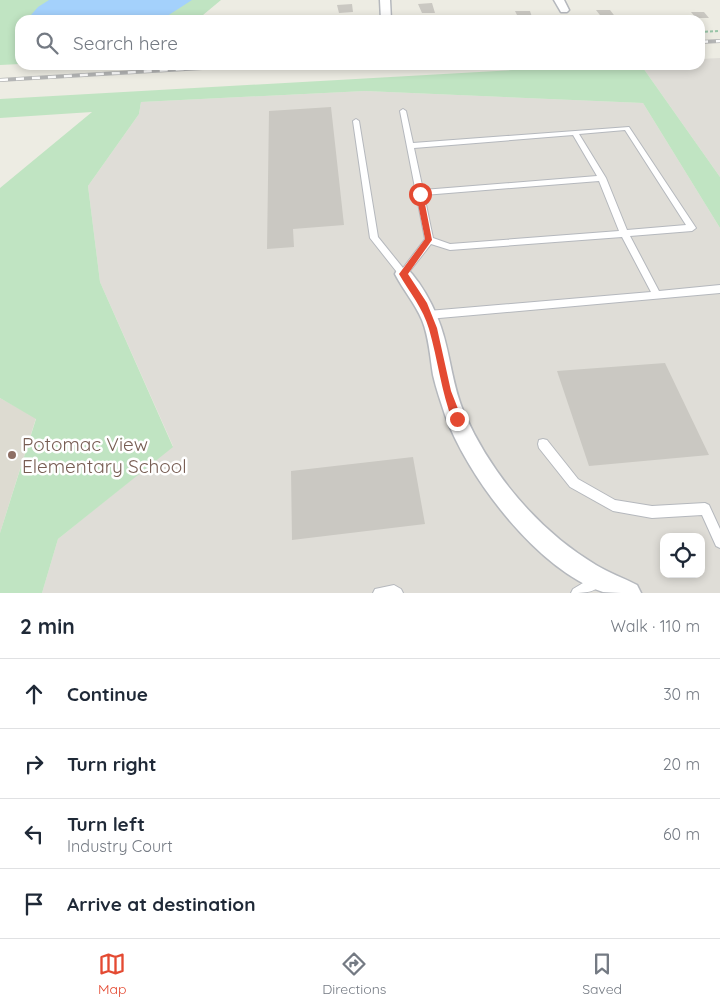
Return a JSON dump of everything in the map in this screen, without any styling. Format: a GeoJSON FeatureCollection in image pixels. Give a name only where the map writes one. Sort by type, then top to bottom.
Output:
{"type":"FeatureCollection","features":[{"type":"Feature","properties":{"kind":"street"},"geometry":{"type":"LineString","coordinates":[[385,0],[386,15]]}},
{"type":"Feature","properties":{"kind":"street"},"geometry":{"type":"LineString","coordinates":[[559,0],[564,10]]}},
{"type":"Feature","properties":{"kind":"street"},"geometry":{"type":"LineString","coordinates":[[403,274],[416,292],[433,328],[446,391],[457,419],[475,454],[499,491],[530,527],[554,549],[589,573],[629,593]]}},
{"type":"Feature","properties":{"kind":"lane"},"geometry":{"type":"LineString","coordinates":[[356,121],[374,238],[403,274],[429,240],[403,111]]}},
{"type":"Feature","properties":{"kind":"lane"},"geometry":{"type":"LineString","coordinates":[[410,146],[627,128],[692,228],[450,247],[429,240]]}},
{"type":"Feature","properties":{"kind":"lane"},"geometry":{"type":"LineString","coordinates":[[574,133],[602,178],[624,233],[657,295]]}},
{"type":"Feature","properties":{"kind":"lane"},"geometry":{"type":"LineString","coordinates":[[420,194],[602,178]]}},
{"type":"Feature","properties":{"kind":"lane"},"geometry":{"type":"LineString","coordinates":[[428,315],[720,289]]}},
{"type":"Feature","properties":{"kind":"lane"},"geometry":{"type":"LineString","coordinates":[[543,444],[574,483],[613,505],[652,512],[706,509],[720,542]]}},
{"type":"Feature","properties":{"kind":"lane"},"geometry":{"type":"LineString","coordinates":[[577,593],[601,579]]}},
{"type":"Feature","properties":{"kind":"lane"},"geometry":{"type":"LineString","coordinates":[[378,593],[394,591],[397,593]]}},
{"type":"Feature","properties":{"kind":"path"},"geometry":{"type":"LineString","coordinates":[[705,32],[720,31]]}},
{"type":"Feature","properties":{"kind":"shaded area"},"geometry":{"type":"Polygon","coordinates":[[[720,58],[720,177],[645,70],[705,70],[705,59],[720,58]]]}},
{"type":"Feature","properties":{"kind":"shaded area"},"geometry":{"type":"Polygon","coordinates":[[[365,91],[643,103],[720,228],[720,593],[42,593],[58,539],[173,446],[100,282],[88,186],[139,114],[141,102],[365,91]]]}},
{"type":"Feature","properties":{"kind":"shaded area","name":"Potomac View Elementary School"},"geometry":{"type":"Polygon","coordinates":[[[0,398],[36,418],[0,533],[0,398]]]}},
{"type":"Feature","properties":{"kind":"green space"},"geometry":{"type":"Polygon","coordinates":[[[0,0],[221,0],[203,15],[15,15],[15,64],[0,65],[0,0]]]}},
{"type":"Feature","properties":{"kind":"green space"},"geometry":{"type":"Polygon","coordinates":[[[513,70],[645,70],[720,177],[720,228],[643,103],[365,91],[141,102],[139,114],[88,186],[100,282],[173,447],[58,539],[42,593],[0,593],[0,533],[36,419],[0,398],[0,188],[92,112],[0,118],[0,99],[513,70]]]}},
{"type":"Feature","properties":{"kind":"water"},"geometry":{"type":"Polygon","coordinates":[[[49,0],[192,0],[169,15],[31,15],[38,7],[49,0]]]}},
{"type":"Feature","properties":{"kind":"building"},"geometry":{"type":"Polygon","coordinates":[[[432,3],[435,13],[422,13],[418,4],[432,3]]]}},
{"type":"Feature","properties":{"kind":"building"},"geometry":{"type":"Polygon","coordinates":[[[352,4],[353,12],[339,13],[337,5],[352,4]]]}},
{"type":"Feature","properties":{"kind":"building"},"geometry":{"type":"Polygon","coordinates":[[[596,10],[610,10],[614,15],[600,15],[596,10]]]}},
{"type":"Feature","properties":{"kind":"building"},"geometry":{"type":"Polygon","coordinates":[[[515,11],[530,11],[531,15],[517,15],[515,11]]]}},
{"type":"Feature","properties":{"kind":"building"},"geometry":{"type":"Polygon","coordinates":[[[691,12],[704,12],[709,18],[705,18],[705,15],[694,15],[691,12]]]}},
{"type":"Feature","properties":{"kind":"building"},"geometry":{"type":"Polygon","coordinates":[[[331,107],[344,225],[293,229],[294,247],[267,249],[269,111],[331,107]]]}},
{"type":"Feature","properties":{"kind":"building"},"geometry":{"type":"Polygon","coordinates":[[[665,363],[709,455],[589,466],[557,371],[665,363]]]}},
{"type":"Feature","properties":{"kind":"building"},"geometry":{"type":"Polygon","coordinates":[[[413,457],[425,524],[292,540],[291,471],[413,457]]]}},
{"type":"Feature","properties":{"kind":"railway"},"geometry":{"type":"LineString","coordinates":[[705,42],[720,41]]}},
{"type":"Feature","properties":{"kind":"railway"},"geometry":{"type":"LineString","coordinates":[[0,80],[169,70]]}},
{"type":"Feature","properties":{"kind":"place","name":"Potomac View Elementary School"},"geometry":{"type":"Point","coordinates":[12,455]}},
{"type":"Feature","properties":{"kind":"route"},"geometry":{"type":"LineString","coordinates":[[420,194],[429,240],[403,274],[424,306],[433,328],[446,391],[457,419]]}}]}
